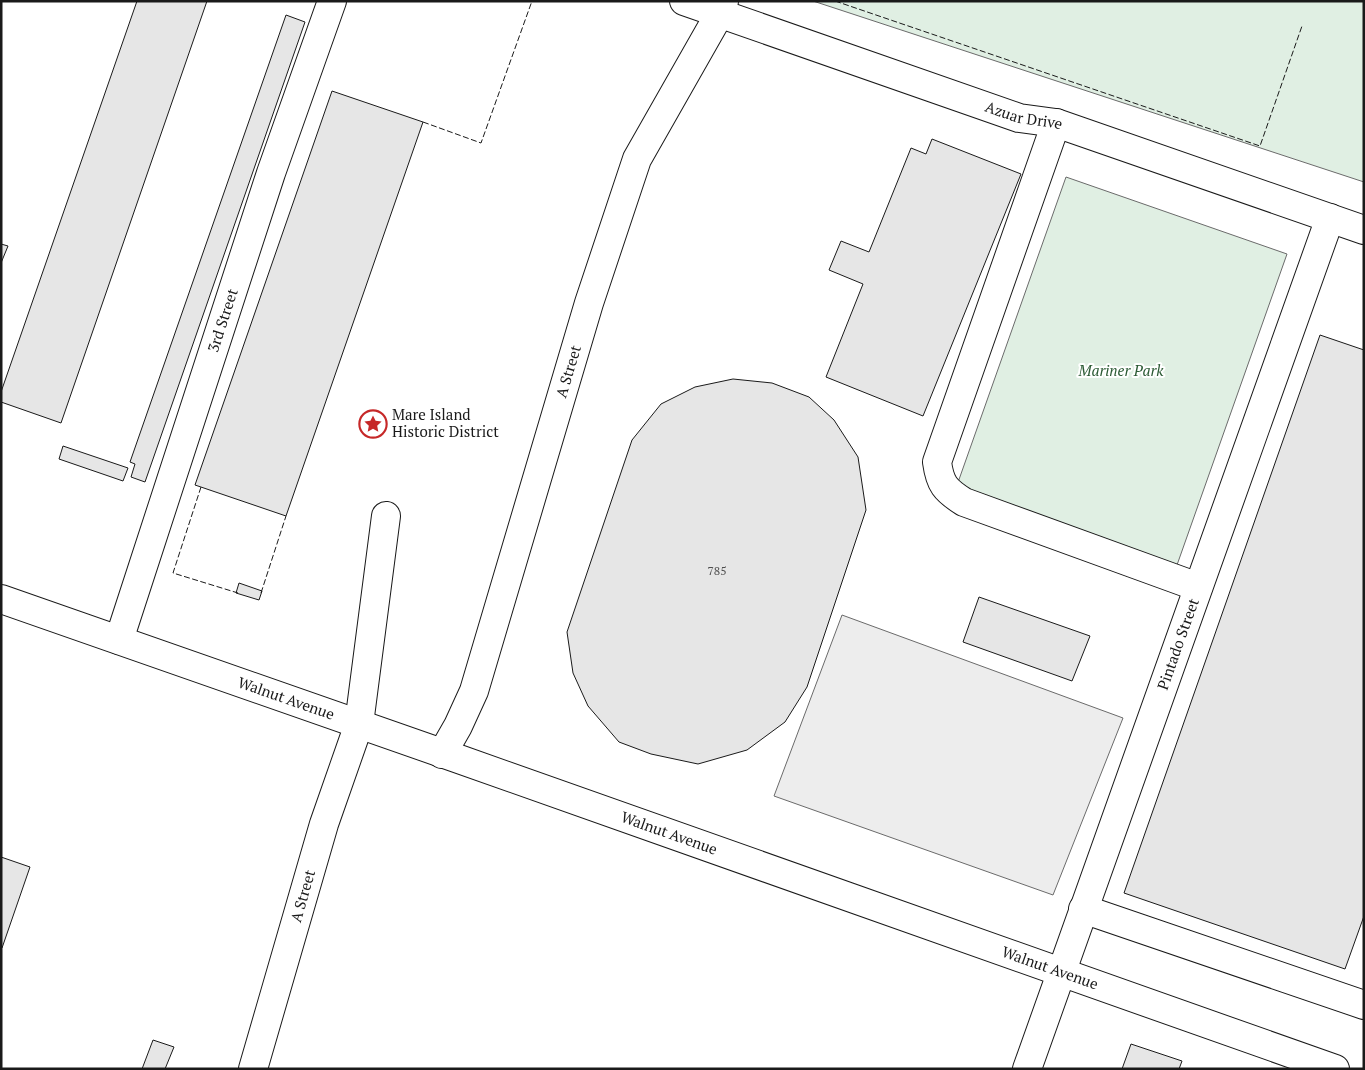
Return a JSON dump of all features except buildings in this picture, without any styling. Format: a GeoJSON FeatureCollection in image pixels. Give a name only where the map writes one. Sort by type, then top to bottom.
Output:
{"type":"FeatureCollection","features":[{"type":"Feature","properties":{"kind":"street","name":"3rd Street"},"geometry":{"type":"LineString","coordinates":[[119,640],[270,173],[332,1]]}},
{"type":"Feature","properties":{"kind":"street","name":"Azuar Drive"},"geometry":{"type":"LineString","coordinates":[[684,1],[722,7],[1019,118],[1056,123],[1364,230]]}},
{"type":"Feature","properties":{"kind":"street","name":"A Street"},"geometry":{"type":"LineString","coordinates":[[442,754],[458,726],[474,691],[589,303],[637,159],[722,7]]}},
{"type":"Feature","properties":{"kind":"street"},"geometry":{"type":"LineString","coordinates":[[1056,123],[937,462],[939,477],[949,493],[964,502],[1198,588]]}},
{"type":"Feature","properties":{"kind":"street","name":"Pintado Street"},"geometry":{"type":"LineString","coordinates":[[1027,1069],[1330,218]]}},
{"type":"Feature","properties":{"kind":"street","name":"A Street"},"geometry":{"type":"LineString","coordinates":[[253,1069],[324,824],[359,724],[386,516]]}},
{"type":"Feature","properties":{"kind":"street","name":"Walnut Avenue"},"geometry":{"type":"LineString","coordinates":[[1,599],[1335,1069]]}},
{"type":"Feature","properties":{"kind":"street"},"geometry":{"type":"LineString","coordinates":[[1084,909],[1364,1005]]}},
{"type":"Feature","properties":{"kind":"green space"},"geometry":{"type":"Polygon","coordinates":[[[813,1],[1364,1],[1364,182],[813,1]]]}},
{"type":"Feature","properties":{"kind":"green space","name":"Mariner Park"},"geometry":{"type":"Polygon","coordinates":[[[1066,177],[1287,254],[1177,565],[956,488],[1066,177]]]}},
{"type":"Feature","properties":{"kind":"shaded area"},"geometry":{"type":"Polygon","coordinates":[[[842,615],[1123,718],[1053,895],[774,796],[842,615]]]}},
{"type":"Feature","properties":{"kind":"fence"},"geometry":{"type":"LineString","coordinates":[[423,122],[481,143],[532,1]]}},
{"type":"Feature","properties":{"kind":"fence"},"geometry":{"type":"LineString","coordinates":[[835,1],[1260,146],[1302,26]]}},
{"type":"Feature","properties":{"kind":"fence"},"geometry":{"type":"LineString","coordinates":[[201,487],[173,573],[238,593]]}},
{"type":"Feature","properties":{"kind":"fence"},"geometry":{"type":"LineString","coordinates":[[261,593],[286,516]]}},
{"type":"Feature","properties":{"kind":"place","name":"Mare Island Historic District"},"geometry":{"type":"Point","coordinates":[373,424]}}]}
